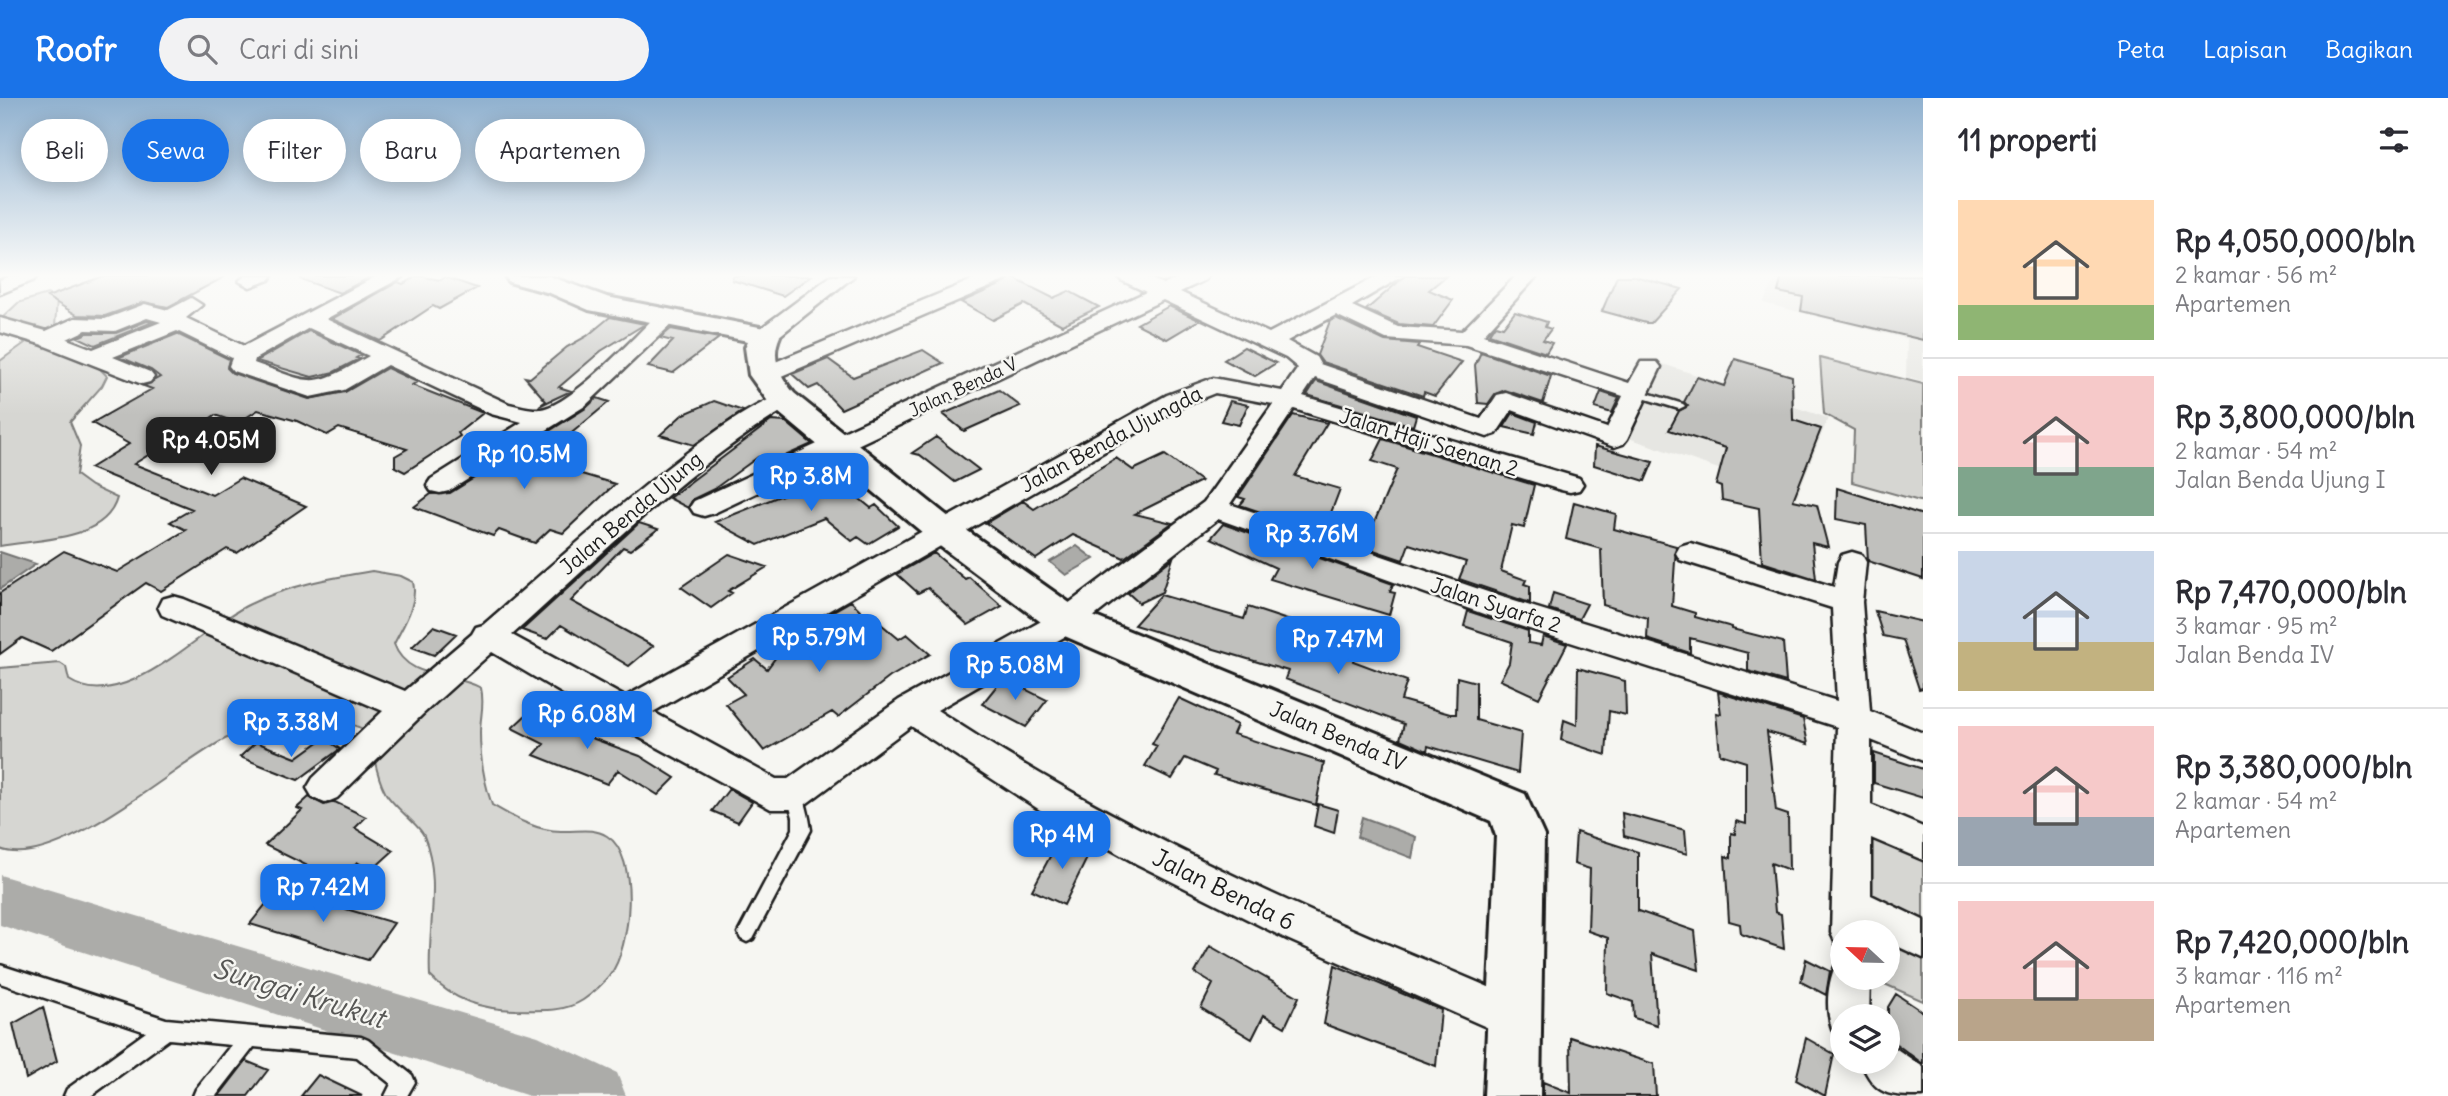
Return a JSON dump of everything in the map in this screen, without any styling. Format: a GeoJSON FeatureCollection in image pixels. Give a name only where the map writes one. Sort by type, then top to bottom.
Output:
{"type":"FeatureCollection","features":[{"type":"Feature","properties":{"kind":"street"},"geometry":{"type":"LineString","coordinates":[[48,339],[83,323],[107,326],[116,323]]}},
{"type":"Feature","properties":{"kind":"street"},"geometry":{"type":"LineString","coordinates":[[94,358],[164,323]]}},
{"type":"Feature","properties":{"kind":"street"},"geometry":{"type":"LineString","coordinates":[[191,323],[244,355]]}},
{"type":"Feature","properties":{"kind":"street"},"geometry":{"type":"LineString","coordinates":[[304,323],[244,355],[241,366],[310,390],[336,386],[388,355]]}},
{"type":"Feature","properties":{"kind":"street"},"geometry":{"type":"LineString","coordinates":[[315,323],[500,409],[530,416],[551,415]]}},
{"type":"Feature","properties":{"kind":"street"},"geometry":{"type":"LineString","coordinates":[[440,485],[584,394],[662,323]]}},
{"type":"Feature","properties":{"kind":"street"},"geometry":{"type":"LineString","coordinates":[[692,323],[765,336]]}},
{"type":"Feature","properties":{"kind":"street"},"geometry":{"type":"LineString","coordinates":[[783,323],[765,336],[760,346],[773,388],[905,323]]}},
{"type":"Feature","properties":{"kind":"street","name":"Jalan Benda V"},"geometry":{"type":"LineString","coordinates":[[704,507],[1099,323]]}},
{"type":"Feature","properties":{"kind":"street"},"geometry":{"type":"LineString","coordinates":[[1228,323],[1308,362],[1310,368]]}},
{"type":"Feature","properties":{"kind":"street"},"geometry":{"type":"LineString","coordinates":[[1269,342],[1306,323]]}},
{"type":"Feature","properties":{"kind":"street"},"geometry":{"type":"LineString","coordinates":[[1369,323],[1394,334],[1468,338],[1634,391]]}},
{"type":"Feature","properties":{"kind":"street"},"geometry":{"type":"LineString","coordinates":[[1468,338],[1483,323]]}},
{"type":"Feature","properties":{"kind":"street"},"geometry":{"type":"LineString","coordinates":[[0,325],[48,339],[142,377]]}},
{"type":"Feature","properties":{"kind":"street"},"geometry":{"type":"LineString","coordinates":[[1310,368],[1487,429],[1506,400],[1614,439],[1634,391],[1649,367]]}},
{"type":"Feature","properties":{"kind":"street"},"geometry":{"type":"LineString","coordinates":[[487,635],[771,794],[794,794],[911,709],[1067,621],[1214,508],[1310,368]]}},
{"type":"Feature","properties":{"kind":"street","name":"Jalan Benda Ujungda"},"geometry":{"type":"LineString","coordinates":[[623,713],[942,530],[1176,400],[1213,386],[1289,400]]}},
{"type":"Feature","properties":{"kind":"street","name":"Jalan Benda IV"},"geometry":{"type":"LineString","coordinates":[[773,388],[942,530],[1067,621],[1509,808],[1520,836],[1512,1096]]}},
{"type":"Feature","properties":{"kind":"street","name":"Jalan Benda Ujung"},"geometry":{"type":"LineString","coordinates":[[325,788],[487,635],[688,464],[747,421],[773,388]]}},
{"type":"Feature","properties":{"kind":"street","name":"Jalan Haji Saenan 2"},"geometry":{"type":"LineString","coordinates":[[1289,400],[1570,484]]}},
{"type":"Feature","properties":{"kind":"street","name":"Jalan Syarfa 2"},"geometry":{"type":"LineString","coordinates":[[1214,508],[1503,609],[1854,719],[1923,747]]}},
{"type":"Feature","properties":{"kind":"street"},"geometry":{"type":"LineString","coordinates":[[1690,554],[1847,602]]}},
{"type":"Feature","properties":{"kind":"street"},"geometry":{"type":"LineString","coordinates":[[1852,562],[1847,602],[1854,719],[1852,919],[1923,940]]}},
{"type":"Feature","properties":{"kind":"street"},"geometry":{"type":"LineString","coordinates":[[173,607],[397,703],[411,705]]}},
{"type":"Feature","properties":{"kind":"street","name":"Jalan Benda 6"},"geometry":{"type":"LineString","coordinates":[[911,709],[1030,789],[1110,834],[1300,926],[1516,1019]]}},
{"type":"Feature","properties":{"kind":"street"},"geometry":{"type":"LineString","coordinates":[[1855,815],[1923,844]]}},
{"type":"Feature","properties":{"kind":"street"},"geometry":{"type":"LineString","coordinates":[[1895,1074],[1923,1092]]}},
{"type":"Feature","properties":{"kind":"lane"},"geometry":{"type":"LineString","coordinates":[[1634,391],[1679,406]]}},
{"type":"Feature","properties":{"kind":"lane"},"geometry":{"type":"LineString","coordinates":[[747,933],[802,830],[794,794]]}},
{"type":"Feature","properties":{"kind":"lane"},"geometry":{"type":"LineString","coordinates":[[0,974],[166,1029],[248,1039],[361,1047],[405,1082],[395,1096]]}},
{"type":"Feature","properties":{"kind":"lane"},"geometry":{"type":"LineString","coordinates":[[74,1096],[166,1029]]}},
{"type":"Feature","properties":{"kind":"lane"},"geometry":{"type":"LineString","coordinates":[[203,1096],[248,1039]]}},
{"type":"Feature","properties":{"kind":"shaded area"},"geometry":{"type":"Polygon","coordinates":[[[5,323],[55,323],[54,340],[94,363],[107,376],[102,386],[70,422],[80,446],[76,475],[91,486],[117,498],[110,512],[99,523],[84,531],[68,536],[0,546],[0,361],[25,343],[5,323]]]}},
{"type":"Feature","properties":{"kind":"shaded area"},"geometry":{"type":"Polygon","coordinates":[[[1841,323],[1923,323],[1923,381],[1906,377],[1907,339],[1841,323]]]}},
{"type":"Feature","properties":{"kind":"shaded area"},"geometry":{"type":"Polygon","coordinates":[[[1820,358],[1923,384],[1923,502],[1852,482],[1854,430],[1824,414],[1820,358]]]}},
{"type":"Feature","properties":{"kind":"shaded area"},"geometry":{"type":"Polygon","coordinates":[[[1663,364],[1828,418],[1797,496],[1620,435],[1663,364]]]}},
{"type":"Feature","properties":{"kind":"shaded area"},"geometry":{"type":"Polygon","coordinates":[[[1077,546],[1094,559],[1066,575],[1050,562],[1077,546]]]}},
{"type":"Feature","properties":{"kind":"shaded area"},"geometry":{"type":"Polygon","coordinates":[[[0,552],[36,564],[0,589],[0,552]]]}},
{"type":"Feature","properties":{"kind":"shaded area"},"geometry":{"type":"Polygon","coordinates":[[[372,571],[401,576],[413,582],[412,606],[394,644],[400,656],[420,670],[481,688],[481,751],[492,805],[543,829],[601,833],[617,847],[624,862],[628,882],[629,903],[623,945],[610,975],[594,992],[575,1004],[542,1010],[491,1008],[469,1002],[449,992],[430,976],[433,888],[424,836],[385,792],[366,730],[341,721],[299,721],[265,727],[225,739],[83,831],[52,845],[24,852],[0,849],[0,668],[60,663],[66,667],[69,680],[91,688],[114,687],[138,678],[162,664],[230,616],[263,598],[309,584],[372,571]]]}},
{"type":"Feature","properties":{"kind":"shaded area"},"geometry":{"type":"Polygon","coordinates":[[[1842,800],[1923,831],[1923,1001],[1898,990],[1900,920],[1836,920],[1842,800]]]}},
{"type":"Feature","properties":{"kind":"shaded area"},"geometry":{"type":"Polygon","coordinates":[[[1362,817],[1416,837],[1412,858],[1357,837],[1362,817]]]}},
{"type":"Feature","properties":{"kind":"building"},"geometry":{"type":"Polygon","coordinates":[[[143,323],[152,323],[95,345],[78,337],[87,333],[116,333],[143,323]]]}},
{"type":"Feature","properties":{"kind":"building"},"geometry":{"type":"Polygon","coordinates":[[[340,323],[408,323],[380,341],[340,323]]]}},
{"type":"Feature","properties":{"kind":"building"},"geometry":{"type":"Polygon","coordinates":[[[603,323],[645,324],[601,351],[559,387],[571,391],[539,406],[546,401],[525,377],[530,378],[567,347],[603,323]]]}},
{"type":"Feature","properties":{"kind":"building"},"geometry":{"type":"Polygon","coordinates":[[[1140,323],[1195,323],[1167,339],[1137,324],[1140,323]]]}},
{"type":"Feature","properties":{"kind":"building"},"geometry":{"type":"Polygon","coordinates":[[[1329,323],[1346,323],[1385,341],[1419,344],[1417,347],[1462,362],[1435,396],[1424,392],[1423,396],[1322,362],[1317,355],[1329,323]]]}},
{"type":"Feature","properties":{"kind":"building"},"geometry":{"type":"Polygon","coordinates":[[[1396,323],[1436,323],[1433,327],[1396,323]]]}},
{"type":"Feature","properties":{"kind":"building"},"geometry":{"type":"Polygon","coordinates":[[[1507,323],[1547,323],[1545,327],[1551,329],[1543,340],[1552,343],[1546,353],[1489,334],[1495,325],[1503,327],[1507,323]]]}},
{"type":"Feature","properties":{"kind":"building"},"geometry":{"type":"Polygon","coordinates":[[[1850,323],[1923,323],[1923,340],[1850,323]]]}},
{"type":"Feature","properties":{"kind":"building"},"geometry":{"type":"Polygon","coordinates":[[[671,329],[719,338],[673,373],[648,367],[673,341],[660,338],[671,329]]]}},
{"type":"Feature","properties":{"kind":"building"},"geometry":{"type":"Polygon","coordinates":[[[309,331],[361,355],[356,358],[359,359],[334,372],[312,377],[257,361],[309,331]]]}},
{"type":"Feature","properties":{"kind":"building"},"geometry":{"type":"Polygon","coordinates":[[[177,334],[229,359],[227,368],[232,373],[309,399],[345,392],[387,368],[417,382],[412,385],[483,413],[458,433],[460,436],[405,472],[395,467],[395,456],[407,449],[339,428],[327,435],[297,421],[258,410],[238,423],[215,415],[190,433],[185,432],[134,464],[212,495],[240,478],[306,506],[237,553],[227,549],[161,591],[146,583],[51,651],[22,638],[0,654],[0,593],[64,551],[117,572],[186,530],[170,522],[192,509],[90,468],[129,444],[92,423],[152,389],[144,386],[160,377],[151,370],[120,357],[177,334]]]}},
{"type":"Feature","properties":{"kind":"building"},"geometry":{"type":"Polygon","coordinates":[[[1244,347],[1276,363],[1255,376],[1224,360],[1244,347]]]}},
{"type":"Feature","properties":{"kind":"building"},"geometry":{"type":"Polygon","coordinates":[[[923,350],[943,363],[841,409],[818,385],[809,389],[792,374],[828,359],[853,377],[923,350]]]}},
{"type":"Feature","properties":{"kind":"building"},"geometry":{"type":"Polygon","coordinates":[[[1481,352],[1551,376],[1543,403],[1505,390],[1495,394],[1488,404],[1478,403],[1475,365],[1481,352]]]}},
{"type":"Feature","properties":{"kind":"building"},"geometry":{"type":"Polygon","coordinates":[[[1735,359],[1792,376],[1793,420],[1821,429],[1793,500],[1817,505],[1828,547],[1812,543],[1816,579],[1762,562],[1759,508],[1722,500],[1721,487],[1716,485],[1726,448],[1669,430],[1679,411],[1688,406],[1684,402],[1697,377],[1724,386],[1735,359]]]}},
{"type":"Feature","properties":{"kind":"building"},"geometry":{"type":"Polygon","coordinates":[[[1316,381],[1416,416],[1413,426],[1307,395],[1316,381]]]}},
{"type":"Feature","properties":{"kind":"building"},"geometry":{"type":"Polygon","coordinates":[[[999,390],[1020,406],[964,431],[943,414],[999,390]]]}},
{"type":"Feature","properties":{"kind":"building"},"geometry":{"type":"Polygon","coordinates":[[[1601,392],[1619,398],[1612,413],[1595,408],[1601,392]]]}},
{"type":"Feature","properties":{"kind":"building"},"geometry":{"type":"Polygon","coordinates":[[[597,398],[609,402],[538,461],[615,484],[563,533],[550,529],[535,543],[499,530],[493,536],[414,507],[431,494],[450,493],[586,408],[597,398]]]}},
{"type":"Feature","properties":{"kind":"building"},"geometry":{"type":"Polygon","coordinates":[[[714,401],[743,411],[694,445],[660,435],[682,415],[714,401]]]}},
{"type":"Feature","properties":{"kind":"building"},"geometry":{"type":"Polygon","coordinates":[[[1230,401],[1248,405],[1239,425],[1221,421],[1230,401]]]}},
{"type":"Feature","properties":{"kind":"building"},"geometry":{"type":"Polygon","coordinates":[[[1513,413],[1537,422],[1534,434],[1504,427],[1513,413]]]}},
{"type":"Feature","properties":{"kind":"building"},"geometry":{"type":"Polygon","coordinates":[[[1293,415],[1327,423],[1295,476],[1340,489],[1329,518],[1371,530],[1397,469],[1372,461],[1383,439],[1534,485],[1524,528],[1512,525],[1501,571],[1526,580],[1524,584],[1530,586],[1530,603],[1459,579],[1466,562],[1409,544],[1403,560],[1240,505],[1245,499],[1238,497],[1293,415]]]}},
{"type":"Feature","properties":{"kind":"building"},"geometry":{"type":"Polygon","coordinates":[[[771,421],[786,422],[812,444],[774,461],[758,457],[714,489],[693,499],[688,508],[669,498],[771,421]]]}},
{"type":"Feature","properties":{"kind":"building"},"geometry":{"type":"Polygon","coordinates":[[[936,437],[979,470],[955,482],[920,455],[912,453],[936,437]]]}},
{"type":"Feature","properties":{"kind":"building"},"geometry":{"type":"Polygon","coordinates":[[[1595,446],[1653,462],[1645,481],[1594,465],[1595,446]]]}},
{"type":"Feature","properties":{"kind":"building"},"geometry":{"type":"Polygon","coordinates":[[[1165,455],[1201,481],[1135,514],[1172,523],[1124,558],[1073,535],[1036,559],[986,523],[1023,501],[1034,509],[1116,458],[1133,470],[1165,455]]]}},
{"type":"Feature","properties":{"kind":"building"},"geometry":{"type":"Polygon","coordinates":[[[819,466],[871,508],[876,505],[898,526],[868,544],[858,537],[852,541],[824,518],[758,545],[715,522],[795,490],[792,487],[822,473],[810,470],[819,466]]]}},
{"type":"Feature","properties":{"kind":"building"},"geometry":{"type":"Polygon","coordinates":[[[1837,488],[1923,515],[1923,579],[1868,561],[1866,525],[1836,519],[1837,488]]]}},
{"type":"Feature","properties":{"kind":"building"},"geometry":{"type":"Polygon","coordinates":[[[1574,502],[1616,514],[1614,529],[1676,546],[1672,606],[1732,629],[1783,642],[1786,682],[1748,671],[1748,653],[1690,638],[1690,653],[1647,639],[1648,618],[1603,605],[1601,549],[1566,539],[1574,502]]]}},
{"type":"Feature","properties":{"kind":"building"},"geometry":{"type":"Polygon","coordinates":[[[639,523],[658,529],[630,550],[623,547],[571,601],[653,646],[629,666],[561,625],[547,639],[522,630],[639,523]]]}},
{"type":"Feature","properties":{"kind":"building"},"geometry":{"type":"Polygon","coordinates":[[[1223,524],[1393,584],[1390,592],[1395,593],[1389,615],[1270,579],[1276,568],[1211,538],[1223,524]]]}},
{"type":"Feature","properties":{"kind":"building"},"geometry":{"type":"Polygon","coordinates":[[[934,553],[965,579],[969,577],[1002,606],[968,625],[928,588],[918,593],[897,574],[934,553]]]}},
{"type":"Feature","properties":{"kind":"building"},"geometry":{"type":"Polygon","coordinates":[[[729,554],[767,567],[728,591],[732,593],[711,608],[681,587],[729,554]]]}},
{"type":"Feature","properties":{"kind":"building"},"geometry":{"type":"Polygon","coordinates":[[[1173,558],[1162,592],[1139,603],[1128,593],[1173,558]]]}},
{"type":"Feature","properties":{"kind":"building"},"geometry":{"type":"Polygon","coordinates":[[[1553,593],[1587,604],[1579,619],[1549,609],[1553,593]]]}},
{"type":"Feature","properties":{"kind":"building"},"geometry":{"type":"Polygon","coordinates":[[[1161,595],[1244,619],[1248,607],[1359,644],[1353,661],[1407,681],[1401,700],[1450,714],[1456,714],[1457,677],[1476,682],[1476,720],[1521,733],[1518,773],[1428,746],[1427,751],[1400,739],[1404,724],[1285,679],[1288,671],[1134,625],[1161,595]]]}},
{"type":"Feature","properties":{"kind":"building"},"geometry":{"type":"Polygon","coordinates":[[[851,601],[877,627],[881,624],[899,639],[907,634],[930,654],[890,677],[838,717],[832,712],[764,751],[726,704],[744,694],[727,677],[755,659],[767,669],[793,634],[851,601]]]}},
{"type":"Feature","properties":{"kind":"building"},"geometry":{"type":"Polygon","coordinates":[[[1468,611],[1528,631],[1528,643],[1541,645],[1543,636],[1567,644],[1539,698],[1500,680],[1509,663],[1512,642],[1464,626],[1468,611]]]}},
{"type":"Feature","properties":{"kind":"building"},"geometry":{"type":"Polygon","coordinates":[[[1875,611],[1923,622],[1923,688],[1919,689],[1903,640],[1883,636],[1875,611]]]}},
{"type":"Feature","properties":{"kind":"building"},"geometry":{"type":"Polygon","coordinates":[[[434,626],[456,634],[434,655],[412,647],[434,626]]]}},
{"type":"Feature","properties":{"kind":"building"},"geometry":{"type":"Polygon","coordinates":[[[1578,668],[1625,681],[1626,715],[1609,711],[1606,755],[1561,740],[1564,720],[1577,725],[1578,668]]]}},
{"type":"Feature","properties":{"kind":"building"},"geometry":{"type":"Polygon","coordinates":[[[1003,678],[1047,700],[1026,727],[982,704],[1003,678]]]}},
{"type":"Feature","properties":{"kind":"building"},"geometry":{"type":"Polygon","coordinates":[[[1718,692],[1803,719],[1808,744],[1767,732],[1776,811],[1788,815],[1789,870],[1771,863],[1775,912],[1781,914],[1784,949],[1741,934],[1740,924],[1729,921],[1725,856],[1731,858],[1731,833],[1735,834],[1736,821],[1746,824],[1746,762],[1720,754],[1716,713],[1721,714],[1718,692]]]}},
{"type":"Feature","properties":{"kind":"building"},"geometry":{"type":"Polygon","coordinates":[[[1179,698],[1237,725],[1233,734],[1324,763],[1316,805],[1214,775],[1216,771],[1185,758],[1172,779],[1145,766],[1157,746],[1152,744],[1179,698]]]}},
{"type":"Feature","properties":{"kind":"building"},"geometry":{"type":"Polygon","coordinates":[[[540,702],[574,719],[565,728],[640,756],[675,778],[658,795],[618,770],[607,784],[534,755],[544,744],[512,728],[540,702]]]}},
{"type":"Feature","properties":{"kind":"building"},"geometry":{"type":"Polygon","coordinates":[[[324,738],[340,749],[298,780],[240,757],[256,742],[296,758],[324,738]]]}},
{"type":"Feature","properties":{"kind":"building"},"geometry":{"type":"Polygon","coordinates":[[[1874,753],[1923,769],[1923,798],[1874,783],[1874,753]]]}},
{"type":"Feature","properties":{"kind":"building"},"geometry":{"type":"Polygon","coordinates":[[[729,789],[752,802],[738,822],[712,811],[729,789]]]}},
{"type":"Feature","properties":{"kind":"building"},"geometry":{"type":"Polygon","coordinates":[[[309,797],[324,805],[335,802],[366,817],[355,828],[393,851],[371,871],[357,862],[340,882],[265,845],[302,810],[297,808],[309,797]]]}},
{"type":"Feature","properties":{"kind":"building"},"geometry":{"type":"Polygon","coordinates":[[[1318,804],[1338,810],[1334,833],[1314,826],[1318,804]]]}},
{"type":"Feature","properties":{"kind":"building"},"geometry":{"type":"Polygon","coordinates":[[[1622,813],[1685,830],[1687,854],[1624,836],[1622,813]]]}},
{"type":"Feature","properties":{"kind":"building"},"geometry":{"type":"Polygon","coordinates":[[[1576,832],[1638,852],[1638,911],[1695,931],[1699,970],[1652,954],[1657,1025],[1634,1018],[1633,1002],[1607,993],[1608,938],[1588,931],[1590,869],[1574,864],[1576,832]]]}},
{"type":"Feature","properties":{"kind":"building"},"geometry":{"type":"Polygon","coordinates":[[[1061,836],[1091,850],[1064,905],[1032,890],[1061,836]]]}},
{"type":"Feature","properties":{"kind":"building"},"geometry":{"type":"Polygon","coordinates":[[[278,889],[394,923],[368,960],[250,924],[278,889]]]}},
{"type":"Feature","properties":{"kind":"building"},"geometry":{"type":"Polygon","coordinates":[[[1210,946],[1299,997],[1285,1027],[1264,1015],[1252,1039],[1201,1008],[1213,984],[1195,973],[1210,946]]]}},
{"type":"Feature","properties":{"kind":"building"},"geometry":{"type":"Polygon","coordinates":[[[1806,959],[1830,971],[1826,995],[1801,982],[1806,959]]]}},
{"type":"Feature","properties":{"kind":"building"},"geometry":{"type":"Polygon","coordinates":[[[1335,965],[1441,1010],[1436,1066],[1324,1024],[1335,965]]]}},
{"type":"Feature","properties":{"kind":"building"},"geometry":{"type":"Polygon","coordinates":[[[1896,994],[1923,1012],[1923,1064],[1900,1047],[1900,1004],[1890,1004],[1896,994]]]}},
{"type":"Feature","properties":{"kind":"building"},"geometry":{"type":"Polygon","coordinates":[[[43,1007],[57,1061],[26,1079],[13,1024],[43,1007]]]}},
{"type":"Feature","properties":{"kind":"building"},"geometry":{"type":"Polygon","coordinates":[[[1570,1037],[1654,1064],[1656,1096],[1543,1096],[1543,1082],[1571,1093],[1570,1037]]]}},
{"type":"Feature","properties":{"kind":"building"},"geometry":{"type":"Polygon","coordinates":[[[1806,1038],[1830,1052],[1830,1073],[1825,1096],[1796,1080],[1806,1038]]]}},
{"type":"Feature","properties":{"kind":"building"},"geometry":{"type":"Polygon","coordinates":[[[246,1061],[268,1070],[248,1096],[219,1096],[246,1061]]]}},
{"type":"Feature","properties":{"kind":"building"},"geometry":{"type":"Polygon","coordinates":[[[318,1075],[362,1096],[301,1096],[318,1075]]]}},
{"type":"Feature","properties":{"kind":"waterway","name":"Sungai Krukut"},"geometry":{"type":"LineString","coordinates":[[0,900],[538,1067],[594,1096]]}}]}
